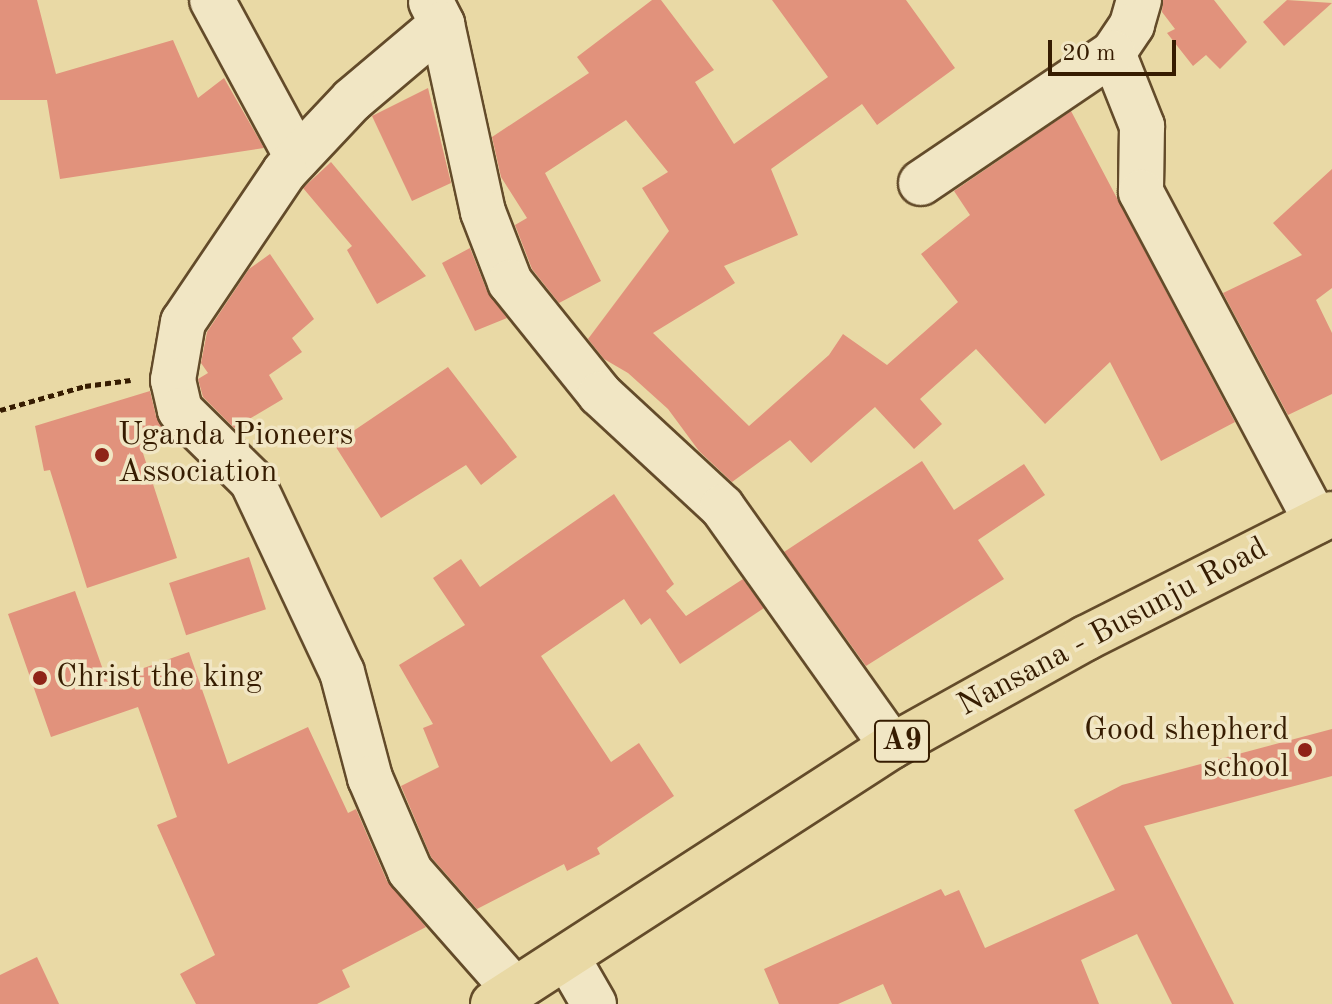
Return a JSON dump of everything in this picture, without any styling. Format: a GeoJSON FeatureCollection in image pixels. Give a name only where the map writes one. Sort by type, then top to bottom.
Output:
{"type":"FeatureCollection","features":[{"type":"Feature","properties":{"kind":"main road","name":"Nansana - Busunju Road"},"geometry":{"type":"LineString","coordinates":[[504,997],[892,746],[1086,638],[1324,518]]}},
{"type":"Feature","properties":{"kind":"street"},"geometry":{"type":"LineString","coordinates":[[212,0],[297,157]]}},
{"type":"Feature","properties":{"kind":"street"},"geometry":{"type":"LineString","coordinates":[[921,183],[1113,53],[1132,25],[1139,0]]}},
{"type":"Feature","properties":{"kind":"street"},"geometry":{"type":"LineString","coordinates":[[436,12],[297,157],[183,322],[174,368],[180,410],[252,481],[342,672],[370,778],[410,871],[504,997]]}},
{"type":"Feature","properties":{"kind":"street"},"geometry":{"type":"LineString","coordinates":[[436,12],[483,212],[510,282],[600,394],[722,507],[892,746]]}},
{"type":"Feature","properties":{"kind":"street"},"geometry":{"type":"LineString","coordinates":[[1113,53],[1142,126],[1141,192],[1324,518]]}},
{"type":"Feature","properties":{"kind":"street"},"geometry":{"type":"LineString","coordinates":[[567,957],[594,1004]]}},
{"type":"Feature","properties":{"kind":"path"},"geometry":{"type":"LineString","coordinates":[[0,410],[174,368]]}},
{"type":"Feature","properties":{"kind":"building"},"geometry":{"type":"Polygon","coordinates":[[[0,0],[37,0],[56,74],[173,40],[198,98],[224,78],[264,148],[60,179],[47,100],[0,100],[0,0]]]}},
{"type":"Feature","properties":{"kind":"building"},"geometry":{"type":"Polygon","coordinates":[[[652,0],[661,0],[714,70],[695,82],[734,144],[828,77],[772,0],[906,0],[955,68],[877,125],[862,104],[771,169],[798,235],[724,266],[735,283],[653,333],[749,426],[829,355],[843,334],[887,365],[958,302],[921,254],[970,215],[954,191],[1071,111],[1235,422],[1161,461],[1110,362],[1045,424],[976,349],[920,399],[942,424],[914,449],[875,407],[811,463],[790,440],[732,482],[699,451],[668,409],[628,373],[604,359],[588,339],[669,231],[642,188],[668,172],[626,120],[545,173],[601,281],[559,303],[532,269],[515,225],[527,218],[501,177],[492,137],[589,73],[577,57],[652,0]]]}},
{"type":"Feature","properties":{"kind":"building"},"geometry":{"type":"Polygon","coordinates":[[[1163,0],[1214,0],[1247,42],[1220,69],[1206,55],[1193,66],[1167,33],[1175,29],[1162,12],[1163,0]]]}},
{"type":"Feature","properties":{"kind":"building"},"geometry":{"type":"Polygon","coordinates":[[[1287,0],[1332,3],[1284,46],[1263,22],[1287,0]]]}},
{"type":"Feature","properties":{"kind":"building"},"geometry":{"type":"Polygon","coordinates":[[[428,88],[451,183],[412,201],[372,116],[428,88]]]}},
{"type":"Feature","properties":{"kind":"building"},"geometry":{"type":"Polygon","coordinates":[[[331,162],[426,276],[377,304],[347,250],[352,246],[303,188],[331,162]]]}},
{"type":"Feature","properties":{"kind":"building"},"geometry":{"type":"Polygon","coordinates":[[[1332,169],[1332,288],[1316,300],[1332,333],[1332,394],[1288,415],[1223,293],[1302,255],[1273,223],[1332,169]]]}},
{"type":"Feature","properties":{"kind":"building"},"geometry":{"type":"Polygon","coordinates":[[[470,248],[487,291],[507,318],[475,331],[442,263],[470,248]]]}},
{"type":"Feature","properties":{"kind":"building"},"geometry":{"type":"Polygon","coordinates":[[[270,254],[314,319],[292,338],[302,352],[269,375],[283,399],[234,428],[203,397],[198,379],[208,373],[201,363],[207,332],[249,269],[270,254]]]}},
{"type":"Feature","properties":{"kind":"building"},"geometry":{"type":"Polygon","coordinates":[[[448,367],[517,457],[481,485],[466,465],[381,518],[334,444],[448,367]]]}},
{"type":"Feature","properties":{"kind":"building"},"geometry":{"type":"Polygon","coordinates":[[[150,391],[156,416],[173,438],[141,447],[177,558],[87,588],[50,470],[44,471],[35,426],[150,391]]]}},
{"type":"Feature","properties":{"kind":"building"},"geometry":{"type":"Polygon","coordinates":[[[922,461],[954,510],[1024,464],[1045,495],[978,540],[1004,579],[866,666],[784,552],[922,461]]]}},
{"type":"Feature","properties":{"kind":"building"},"geometry":{"type":"Polygon","coordinates":[[[614,494],[674,584],[666,591],[686,616],[743,579],[764,608],[680,664],[650,618],[641,625],[624,599],[541,656],[611,762],[639,743],[674,796],[597,848],[600,854],[567,871],[564,864],[477,909],[431,857],[401,786],[439,767],[423,728],[433,724],[399,665],[465,625],[433,578],[461,559],[480,587],[614,494]]]}},
{"type":"Feature","properties":{"kind":"building"},"geometry":{"type":"Polygon","coordinates":[[[249,557],[266,609],[186,635],[169,583],[249,557]]]}},
{"type":"Feature","properties":{"kind":"building"},"geometry":{"type":"Polygon","coordinates":[[[75,591],[107,681],[189,652],[228,764],[308,727],[348,813],[356,809],[387,881],[426,927],[342,970],[350,987],[317,1004],[196,1004],[180,974],[215,955],[157,825],[177,817],[138,707],[51,737],[8,614],[75,591]]]}},
{"type":"Feature","properties":{"kind":"building"},"geometry":{"type":"Polygon","coordinates":[[[1332,729],[1332,776],[1144,826],[1234,1004],[1172,1004],[1137,934],[1081,960],[1099,1004],[892,1004],[883,984],[838,1004],[779,1004],[764,969],[941,889],[945,896],[959,890],[985,948],[1115,890],[1074,810],[1122,785],[1332,729]]]}},
{"type":"Feature","properties":{"kind":"building"},"geometry":{"type":"Polygon","coordinates":[[[37,957],[59,1004],[0,1004],[0,975],[37,957]]]}},
{"type":"Feature","properties":{"kind":"place","name":"Uganda Pioneers Association"},"geometry":{"type":"Point","coordinates":[102,455]}},
{"type":"Feature","properties":{"kind":"place","name":"Christ the king"},"geometry":{"type":"Point","coordinates":[40,678]}},
{"type":"Feature","properties":{"kind":"place","name":"Good shepherd school"},"geometry":{"type":"Point","coordinates":[1305,750]}}]}
